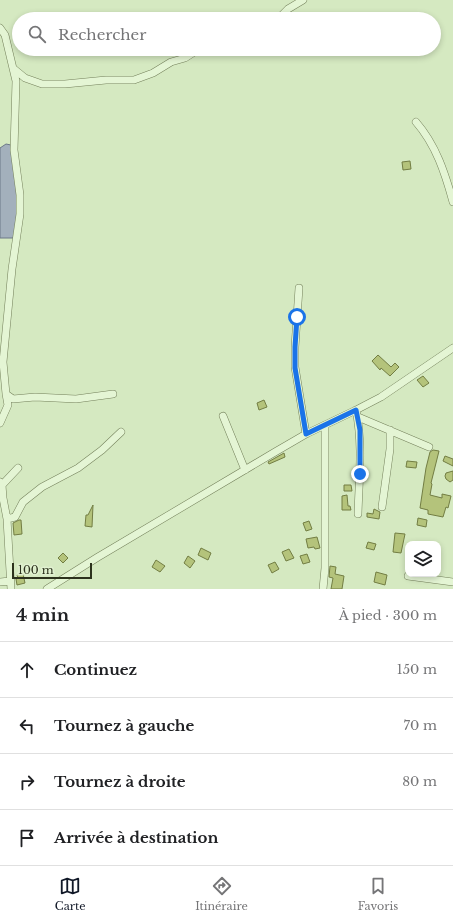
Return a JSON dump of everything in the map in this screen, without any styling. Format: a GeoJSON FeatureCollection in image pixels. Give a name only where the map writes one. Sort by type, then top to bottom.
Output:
{"type":"FeatureCollection","features":[{"type":"Feature","properties":{"kind":"street"},"geometry":{"type":"LineString","coordinates":[[285,12],[303,0]]}},
{"type":"Feature","properties":{"kind":"street"},"geometry":{"type":"LineString","coordinates":[[0,28],[5,35],[16,81],[14,150],[20,195],[20,214],[12,269],[3,362],[8,405],[0,423]]}},
{"type":"Feature","properties":{"kind":"street"},"geometry":{"type":"LineString","coordinates":[[14,69],[25,78],[42,84],[65,84],[106,80],[134,80],[153,73],[172,62],[188,56]]}},
{"type":"Feature","properties":{"kind":"street"},"geometry":{"type":"LineString","coordinates":[[416,122],[422,128],[437,153],[446,176],[453,202]]}},
{"type":"Feature","properties":{"kind":"street"},"geometry":{"type":"LineString","coordinates":[[299,288],[295,368],[306,434]]}},
{"type":"Feature","properties":{"kind":"street"},"geometry":{"type":"LineString","coordinates":[[47,589],[98,557],[306,434],[324,425],[357,414],[453,348]]}},
{"type":"Feature","properties":{"kind":"street"},"geometry":{"type":"LineString","coordinates":[[6,394],[13,399],[35,397],[76,399],[113,394]]}},
{"type":"Feature","properties":{"kind":"street"},"geometry":{"type":"LineString","coordinates":[[357,414],[429,447]]}},
{"type":"Feature","properties":{"kind":"street"},"geometry":{"type":"LineString","coordinates":[[357,414],[361,448],[358,514]]}},
{"type":"Feature","properties":{"kind":"street"},"geometry":{"type":"LineString","coordinates":[[223,416],[245,470]]}},
{"type":"Feature","properties":{"kind":"street"},"geometry":{"type":"LineString","coordinates":[[323,589],[325,568],[324,425]]}},
{"type":"Feature","properties":{"kind":"street"},"geometry":{"type":"LineString","coordinates":[[382,507],[390,449],[390,430]]}},
{"type":"Feature","properties":{"kind":"street"},"geometry":{"type":"LineString","coordinates":[[7,519],[15,517],[23,502],[42,488],[78,468],[102,450],[121,432]]}},
{"type":"Feature","properties":{"kind":"street"},"geometry":{"type":"LineString","coordinates":[[11,589],[7,519],[2,498],[1,484],[18,468]]}},
{"type":"Feature","properties":{"kind":"street"},"geometry":{"type":"LineString","coordinates":[[416,577],[453,582]]}},
{"type":"Feature","properties":{"kind":"street"},"geometry":{"type":"LineString","coordinates":[[0,582],[10,581]]}},
{"type":"Feature","properties":{"kind":"shaded area"},"geometry":{"type":"Polygon","coordinates":[[[6,144],[11,145],[19,213],[14,238],[0,238],[0,148],[6,144]]]}},
{"type":"Feature","properties":{"kind":"building"},"geometry":{"type":"Polygon","coordinates":[[[410,161],[411,169],[403,170],[402,162],[410,161]]]}},
{"type":"Feature","properties":{"kind":"building"},"geometry":{"type":"Polygon","coordinates":[[[378,355],[391,367],[395,363],[399,367],[390,376],[381,368],[380,370],[372,361],[378,355]]]}},
{"type":"Feature","properties":{"kind":"building"},"geometry":{"type":"Polygon","coordinates":[[[423,376],[429,383],[423,387],[417,380],[423,376]]]}},
{"type":"Feature","properties":{"kind":"building"},"geometry":{"type":"Polygon","coordinates":[[[264,400],[267,407],[259,410],[257,403],[264,400]]]}},
{"type":"Feature","properties":{"kind":"building"},"geometry":{"type":"Polygon","coordinates":[[[433,450],[439,451],[431,483],[430,495],[442,498],[442,494],[451,496],[448,508],[446,507],[443,517],[428,514],[428,510],[420,508],[426,468],[430,452],[433,450]]]}},
{"type":"Feature","properties":{"kind":"building"},"geometry":{"type":"Polygon","coordinates":[[[284,453],[285,457],[269,464],[268,462],[284,453]]]}},
{"type":"Feature","properties":{"kind":"building"},"geometry":{"type":"Polygon","coordinates":[[[445,456],[453,459],[453,466],[443,461],[445,456]]]}},
{"type":"Feature","properties":{"kind":"building"},"geometry":{"type":"Polygon","coordinates":[[[407,461],[417,462],[416,468],[406,467],[407,461]]]}},
{"type":"Feature","properties":{"kind":"building"},"geometry":{"type":"Polygon","coordinates":[[[453,471],[453,480],[450,482],[445,476],[446,473],[453,471]]]}},
{"type":"Feature","properties":{"kind":"building"},"geometry":{"type":"Polygon","coordinates":[[[344,485],[351,485],[352,491],[344,491],[344,485]]]}},
{"type":"Feature","properties":{"kind":"building"},"geometry":{"type":"Polygon","coordinates":[[[347,495],[348,506],[350,506],[351,510],[342,510],[342,496],[347,495]]]}},
{"type":"Feature","properties":{"kind":"building"},"geometry":{"type":"Polygon","coordinates":[[[93,505],[92,527],[85,526],[86,515],[88,515],[93,505]]]}},
{"type":"Feature","properties":{"kind":"building"},"geometry":{"type":"Polygon","coordinates":[[[374,509],[380,512],[379,519],[367,517],[367,513],[373,514],[374,509]]]}},
{"type":"Feature","properties":{"kind":"building"},"geometry":{"type":"Polygon","coordinates":[[[418,518],[427,520],[426,527],[417,525],[418,518]]]}},
{"type":"Feature","properties":{"kind":"building"},"geometry":{"type":"Polygon","coordinates":[[[21,520],[22,534],[14,535],[13,523],[21,520]]]}},
{"type":"Feature","properties":{"kind":"building"},"geometry":{"type":"Polygon","coordinates":[[[309,521],[312,529],[306,531],[303,523],[309,521]]]}},
{"type":"Feature","properties":{"kind":"building"},"geometry":{"type":"Polygon","coordinates":[[[395,533],[405,534],[401,553],[393,552],[395,533]]]}},
{"type":"Feature","properties":{"kind":"building"},"geometry":{"type":"Polygon","coordinates":[[[317,537],[320,548],[308,548],[306,539],[317,537]]]}},
{"type":"Feature","properties":{"kind":"building"},"geometry":{"type":"Polygon","coordinates":[[[368,542],[376,544],[374,550],[366,548],[368,542]]]}},
{"type":"Feature","properties":{"kind":"building"},"geometry":{"type":"Polygon","coordinates":[[[201,548],[211,553],[208,560],[198,555],[201,548]]]}},
{"type":"Feature","properties":{"kind":"building"},"geometry":{"type":"Polygon","coordinates":[[[289,549],[294,558],[286,561],[282,552],[289,549]]]}},
{"type":"Feature","properties":{"kind":"building"},"geometry":{"type":"Polygon","coordinates":[[[63,553],[68,558],[63,563],[58,558],[63,553]]]}},
{"type":"Feature","properties":{"kind":"building"},"geometry":{"type":"Polygon","coordinates":[[[307,554],[310,562],[303,564],[300,556],[307,554]]]}},
{"type":"Feature","properties":{"kind":"building"},"geometry":{"type":"Polygon","coordinates":[[[188,556],[195,561],[190,568],[184,563],[188,556]]]}},
{"type":"Feature","properties":{"kind":"building"},"geometry":{"type":"Polygon","coordinates":[[[156,560],[165,566],[160,572],[152,567],[156,560]]]}},
{"type":"Feature","properties":{"kind":"building"},"geometry":{"type":"Polygon","coordinates":[[[275,562],[279,569],[272,573],[268,565],[275,562]]]}},
{"type":"Feature","properties":{"kind":"building"},"geometry":{"type":"Polygon","coordinates":[[[330,566],[336,567],[335,574],[344,576],[342,589],[331,589],[333,578],[329,577],[330,566]]]}},
{"type":"Feature","properties":{"kind":"building"},"geometry":{"type":"Polygon","coordinates":[[[376,572],[387,575],[385,585],[374,582],[376,572]]]}},
{"type":"Feature","properties":{"kind":"building"},"geometry":{"type":"Polygon","coordinates":[[[23,574],[25,583],[17,585],[17,575],[23,574]]]}},
{"type":"Feature","properties":{"kind":"route"},"geometry":{"type":"LineString","coordinates":[[297,317],[295,368],[306,434],[356,410],[360,430],[360,474]]}}]}
